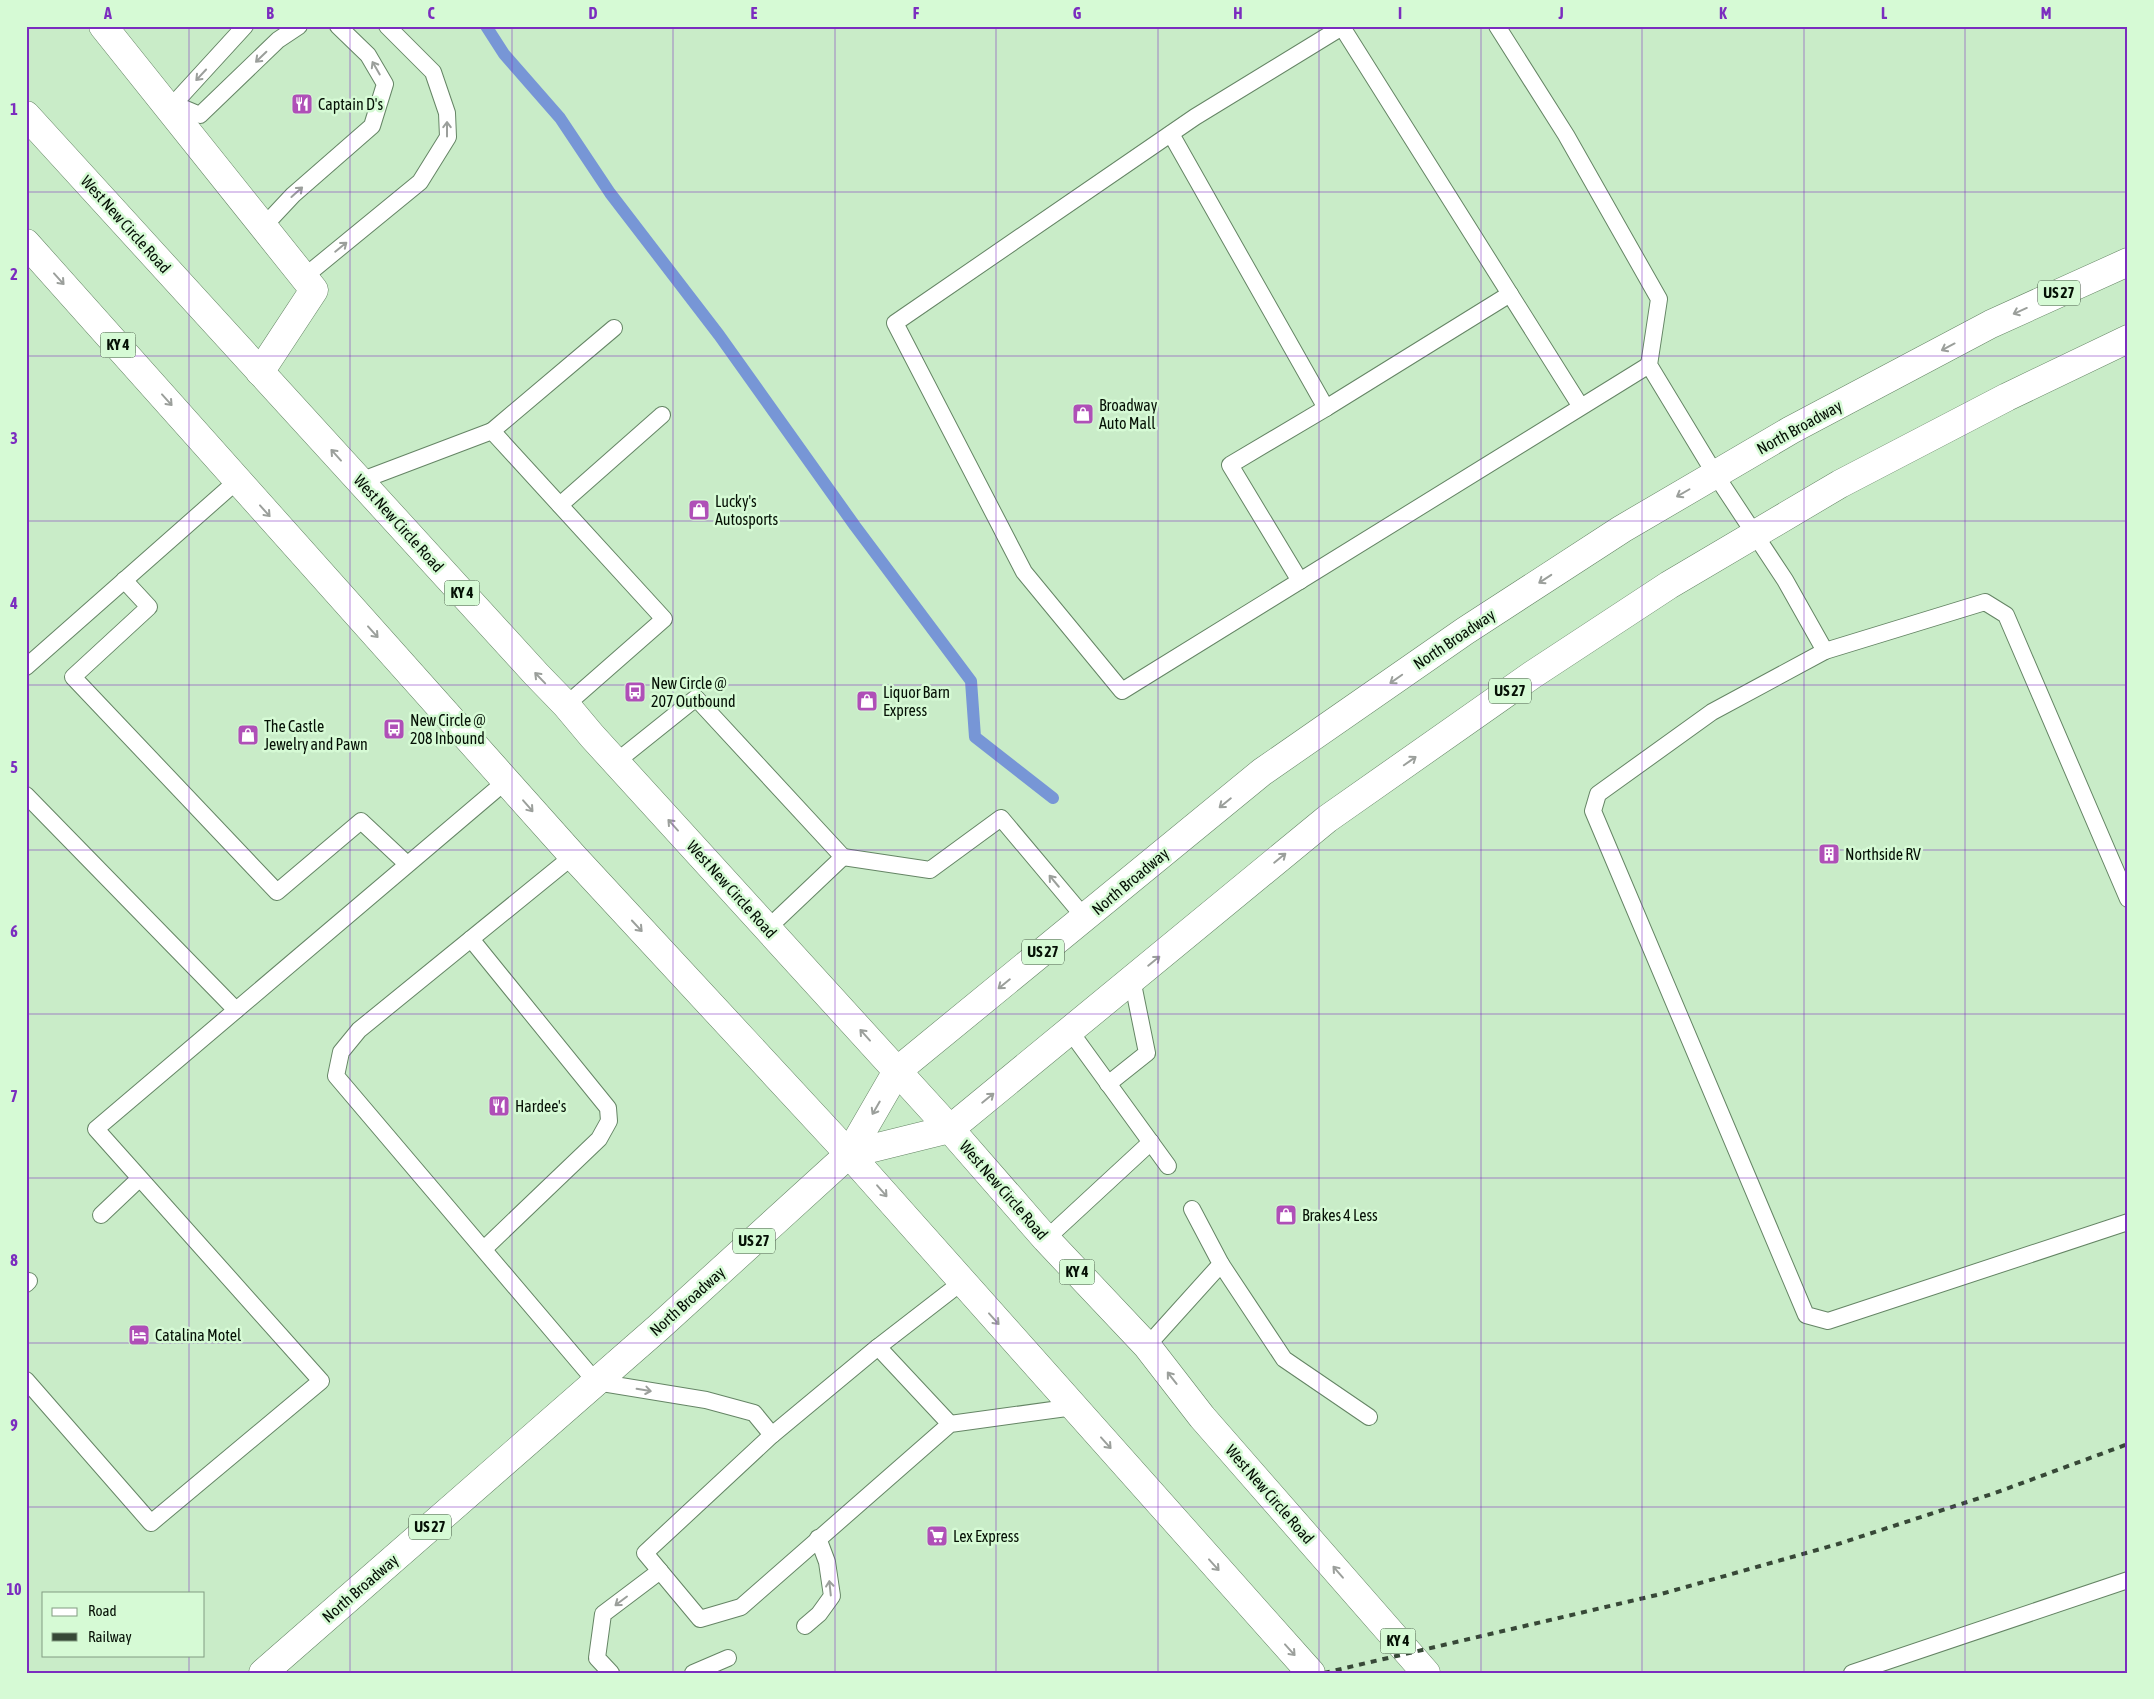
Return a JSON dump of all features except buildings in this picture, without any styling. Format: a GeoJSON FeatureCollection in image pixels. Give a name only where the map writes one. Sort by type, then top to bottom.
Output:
{"type":"FeatureCollection","features":[{"type":"Feature","properties":{"kind":"main road"},"geometry":{"type":"LineString","coordinates":[[103,26],[172,107],[263,227],[314,290],[260,372]]}},
{"type":"Feature","properties":{"kind":"main road","name":"West New Circle Road"},"geometry":{"type":"LineString","coordinates":[[26,116],[566,705],[767,929],[898,1071],[1046,1239],[1147,1346],[1202,1417],[1426,1673]]}},
{"type":"Feature","properties":{"kind":"main road","name":"KY 4"},"geometry":{"type":"LineString","coordinates":[[26,242],[573,856],[849,1154],[1310,1673]]}},
{"type":"Feature","properties":{"kind":"main road","name":"North Broadway"},"geometry":{"type":"LineString","coordinates":[[264,1673],[596,1382],[849,1154],[898,1071],[1270,767],[1465,631],[1622,529],[1715,474],[1791,430],[1991,324],[2128,262]]}},
{"type":"Feature","properties":{"kind":"main road","name":"US 27"},"geometry":{"type":"LineString","coordinates":[[849,1154],[950,1129],[1334,814],[1532,675],[1669,585],[1867,470],[2007,397],[2128,339]]}},
{"type":"Feature","properties":{"kind":"lane"},"geometry":{"type":"LineString","coordinates":[[245,26],[172,107],[200,115],[278,40],[298,26]]}},
{"type":"Feature","properties":{"kind":"lane"},"geometry":{"type":"LineString","coordinates":[[263,227],[293,195],[372,126],[385,84],[368,55],[338,26]]}},
{"type":"Feature","properties":{"kind":"lane"},"geometry":{"type":"LineString","coordinates":[[304,277],[420,182],[448,137],[447,114],[433,72],[387,26]]}},
{"type":"Feature","properties":{"kind":"lane"},"geometry":{"type":"LineString","coordinates":[[1497,26],[1566,135],[1658,299],[1649,365],[1715,474],[1785,580],[1825,652]]}},
{"type":"Feature","properties":{"kind":"lane"},"geometry":{"type":"LineString","coordinates":[[1581,407],[1342,27],[1195,117],[895,323],[1024,572],[1122,691],[1649,365]]}},
{"type":"Feature","properties":{"kind":"lane"},"geometry":{"type":"LineString","coordinates":[[1171,134],[1326,408]]}},
{"type":"Feature","properties":{"kind":"lane"},"geometry":{"type":"LineString","coordinates":[[1300,581],[1230,465],[1510,294]]}},
{"type":"Feature","properties":{"kind":"lane"},"geometry":{"type":"LineString","coordinates":[[360,481],[492,431],[614,328]]}},
{"type":"Feature","properties":{"kind":"lane"},"geometry":{"type":"LineString","coordinates":[[560,505],[662,415]]}},
{"type":"Feature","properties":{"kind":"lane"},"geometry":{"type":"LineString","coordinates":[[492,431],[664,619],[566,705]]}},
{"type":"Feature","properties":{"kind":"lane"},"geometry":{"type":"LineString","coordinates":[[26,667],[238,480]]}},
{"type":"Feature","properties":{"kind":"lane"},"geometry":{"type":"LineString","coordinates":[[124,580],[149,607],[73,677],[277,892],[361,822],[407,864]]}},
{"type":"Feature","properties":{"kind":"lane"},"geometry":{"type":"LineString","coordinates":[[2128,898],[2006,615],[1985,602],[1825,652],[1712,712],[1598,794],[1593,811],[1806,1315],[1828,1321],[2128,1222]]}},
{"type":"Feature","properties":{"kind":"lane"},"geometry":{"type":"LineString","coordinates":[[616,762],[696,698],[844,857],[930,870],[1000,818],[1085,918]]}},
{"type":"Feature","properties":{"kind":"lane"},"geometry":{"type":"LineString","coordinates":[[26,1380],[151,1523],[321,1381],[96,1129],[506,780]]}},
{"type":"Feature","properties":{"kind":"lane"},"geometry":{"type":"LineString","coordinates":[[26,795],[236,1010]]}},
{"type":"Feature","properties":{"kind":"lane"},"geometry":{"type":"LineString","coordinates":[[573,856],[359,1030],[341,1052],[336,1076],[596,1382],[706,1400],[754,1414],[772,1435]]}},
{"type":"Feature","properties":{"kind":"lane"},"geometry":{"type":"LineString","coordinates":[[767,929],[844,857]]}},
{"type":"Feature","properties":{"kind":"lane"},"geometry":{"type":"LineString","coordinates":[[471,939],[608,1108],[609,1120],[600,1139],[484,1249]]}},
{"type":"Feature","properties":{"kind":"lane"},"geometry":{"type":"LineString","coordinates":[[1108,1084],[1147,1053],[1132,979]]}},
{"type":"Feature","properties":{"kind":"lane"},"geometry":{"type":"LineString","coordinates":[[1070,1031],[1168,1166]]}},
{"type":"Feature","properties":{"kind":"lane"},"geometry":{"type":"LineString","coordinates":[[1046,1239],[1151,1142]]}},
{"type":"Feature","properties":{"kind":"lane"},"geometry":{"type":"LineString","coordinates":[[101,1216],[139,1179]]}},
{"type":"Feature","properties":{"kind":"lane"},"geometry":{"type":"LineString","coordinates":[[1192,1209],[1221,1264],[1284,1359],[1369,1417]]}},
{"type":"Feature","properties":{"kind":"lane"},"geometry":{"type":"LineString","coordinates":[[1147,1346],[1221,1264]]}},
{"type":"Feature","properties":{"kind":"lane"},"geometry":{"type":"LineString","coordinates":[[962,1282],[878,1346],[772,1435],[645,1553],[700,1619],[741,1607],[950,1424],[1074,1407]]}},
{"type":"Feature","properties":{"kind":"lane"},"geometry":{"type":"LineString","coordinates":[[878,1346],[950,1424]]}},
{"type":"Feature","properties":{"kind":"lane"},"geometry":{"type":"LineString","coordinates":[[805,1626],[819,1614],[832,1596],[827,1562],[818,1538]]}},
{"type":"Feature","properties":{"kind":"lane"},"geometry":{"type":"LineString","coordinates":[[611,1673],[597,1658],[603,1614],[660,1571]]}},
{"type":"Feature","properties":{"kind":"lane"},"geometry":{"type":"LineString","coordinates":[[1852,1673],[2128,1580]]}},
{"type":"Feature","properties":{"kind":"lane"},"geometry":{"type":"LineString","coordinates":[[693,1673],[728,1658]]}},
{"type":"Feature","properties":{"kind":"waterway"},"geometry":{"type":"LineString","coordinates":[[486,26],[504,54],[560,118],[610,193],[719,335],[855,526],[971,681],[975,737],[1053,798]]}},
{"type":"Feature","properties":{"kind":"railway"},"geometry":{"type":"LineString","coordinates":[[1324,1673],[1661,1594],[1838,1544],[1995,1493],[2128,1444]]}},
{"type":"Feature","properties":{"kind":"place","name":"Captain D's"},"geometry":{"type":"Point","coordinates":[302,104]}},
{"type":"Feature","properties":{"kind":"place","name":"Broadway Auto Mall"},"geometry":{"type":"Point","coordinates":[1083,414]}},
{"type":"Feature","properties":{"kind":"place","name":"Lucky's Autosports"},"geometry":{"type":"Point","coordinates":[699,510]}},
{"type":"Feature","properties":{"kind":"place","name":"New Circle @ 207 Outbound"},"geometry":{"type":"Point","coordinates":[635,692]}},
{"type":"Feature","properties":{"kind":"place","name":"Liquor Barn Express"},"geometry":{"type":"Point","coordinates":[867,701]}},
{"type":"Feature","properties":{"kind":"place","name":"New Circle @ 208 Inbound"},"geometry":{"type":"Point","coordinates":[394,729]}},
{"type":"Feature","properties":{"kind":"place","name":"The Castle Jewelry and Pawn"},"geometry":{"type":"Point","coordinates":[248,735]}},
{"type":"Feature","properties":{"kind":"place","name":"Northside RV"},"geometry":{"type":"Point","coordinates":[1829,854]}},
{"type":"Feature","properties":{"kind":"place","name":"Hardee's"},"geometry":{"type":"Point","coordinates":[499,1106]}},
{"type":"Feature","properties":{"kind":"place","name":"Brakes 4 Less"},"geometry":{"type":"Point","coordinates":[1286,1215]}},
{"type":"Feature","properties":{"kind":"place","name":"Catalina Motel"},"geometry":{"type":"Point","coordinates":[139,1335]}},
{"type":"Feature","properties":{"kind":"place","name":"Lex Express"},"geometry":{"type":"Point","coordinates":[937,1536]}}]}
